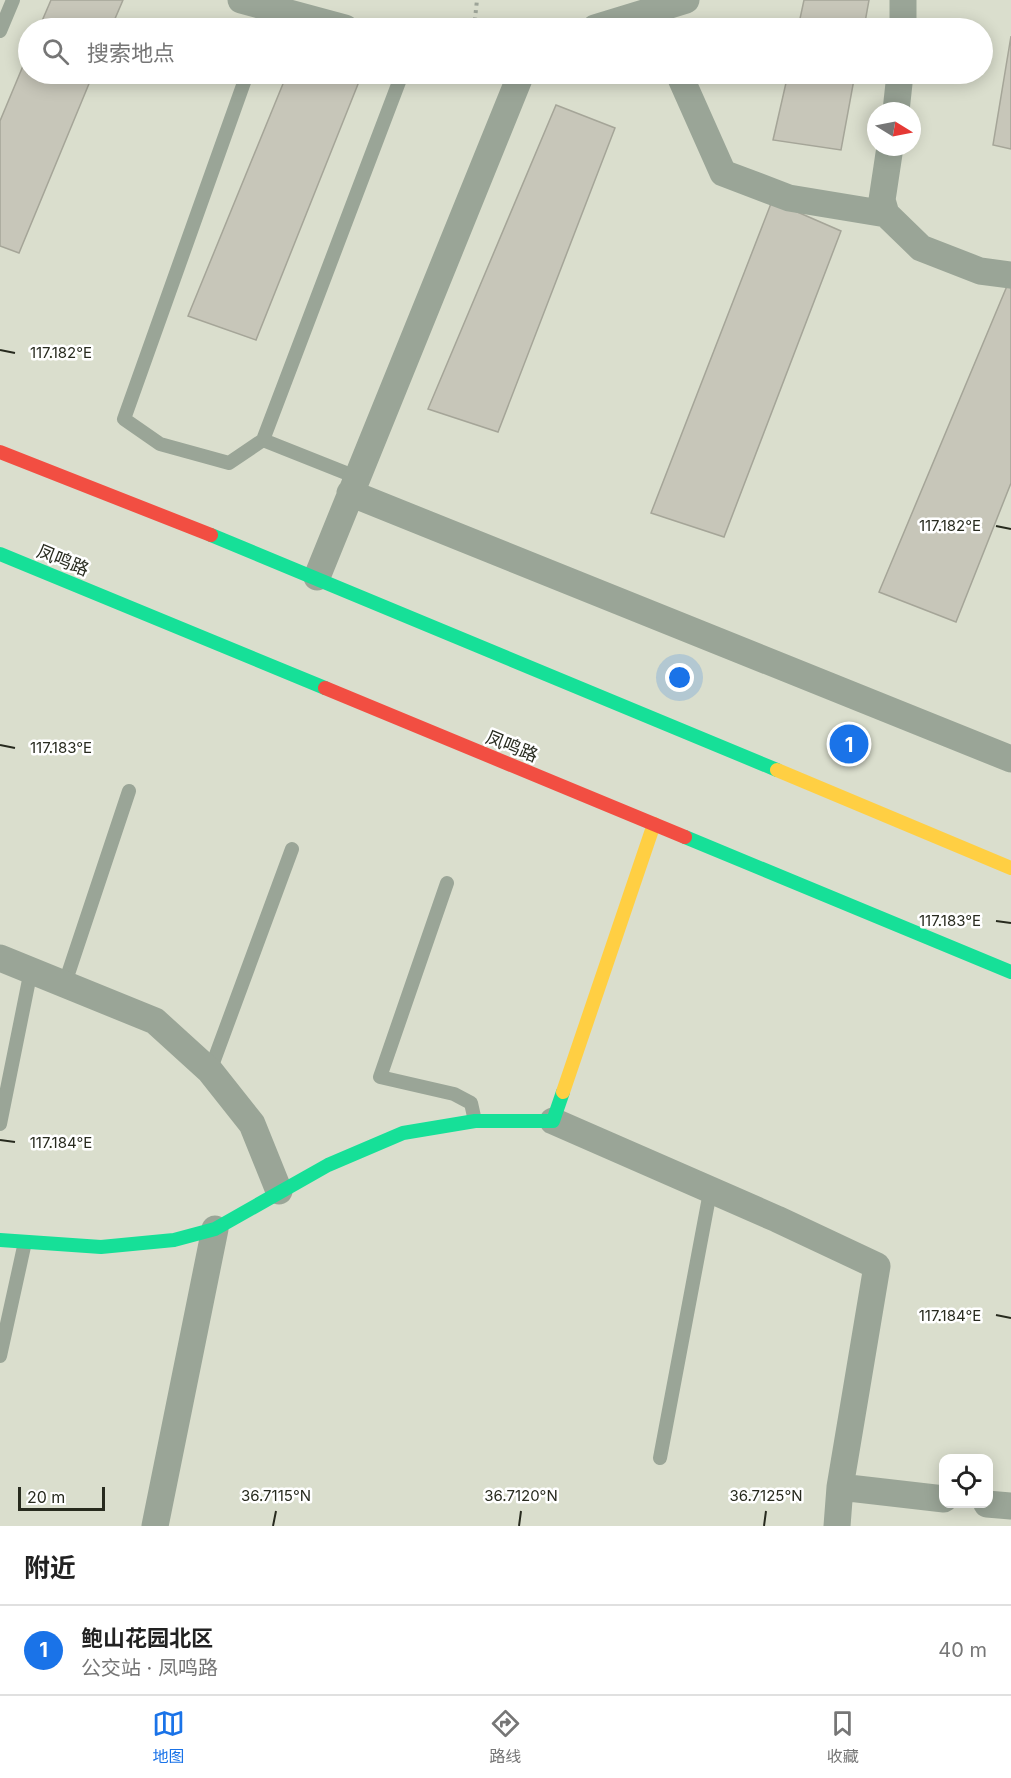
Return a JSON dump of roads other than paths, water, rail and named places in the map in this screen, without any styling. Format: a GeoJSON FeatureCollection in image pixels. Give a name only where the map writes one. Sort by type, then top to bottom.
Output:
{"type":"FeatureCollection","features":[{"type":"Feature","properties":{"kind":"main road"},"geometry":{"type":"LineString","coordinates":[[0,452],[317,577],[1011,868]]}},
{"type":"Feature","properties":{"kind":"main road","name":"凤鸣路"},"geometry":{"type":"LineString","coordinates":[[0,554],[1011,972]]}},
{"type":"Feature","properties":{"kind":"main road"},"geometry":{"type":"LineString","coordinates":[[0,1240],[101,1247],[174,1239],[215,1229],[328,1164],[403,1133],[475,1120],[553,1121],[654,824]]}},
{"type":"Feature","properties":{"kind":"street"},"geometry":{"type":"LineString","coordinates":[[240,0],[267,18]]}},
{"type":"Feature","properties":{"kind":"street"},"geometry":{"type":"LineString","coordinates":[[658,18],[686,0]]}},
{"type":"Feature","properties":{"kind":"street"},"geometry":{"type":"LineString","coordinates":[[903,0],[903,18]]}},
{"type":"Feature","properties":{"kind":"street"},"geometry":{"type":"LineString","coordinates":[[317,577],[517,84]]}},
{"type":"Feature","properties":{"kind":"street"},"geometry":{"type":"LineString","coordinates":[[683,84],[723,173],[789,198],[886,214]]}},
{"type":"Feature","properties":{"kind":"street"},"geometry":{"type":"LineString","coordinates":[[897,102],[899,84]]}},
{"type":"Feature","properties":{"kind":"street"},"geometry":{"type":"LineString","coordinates":[[889,156],[882,200],[886,214],[921,248],[980,271],[1011,275]]}},
{"type":"Feature","properties":{"kind":"street"},"geometry":{"type":"LineString","coordinates":[[353,485],[1011,759]]}},
{"type":"Feature","properties":{"kind":"street"},"geometry":{"type":"LineString","coordinates":[[0,958],[155,1021],[210,1071],[252,1124],[279,1191]]}},
{"type":"Feature","properties":{"kind":"street"},"geometry":{"type":"LineString","coordinates":[[553,1121],[777,1219],[877,1266],[840,1487],[837,1526]]}},
{"type":"Feature","properties":{"kind":"street"},"geometry":{"type":"LineString","coordinates":[[155,1526],[215,1229]]}},
{"type":"Feature","properties":{"kind":"street"},"geometry":{"type":"LineString","coordinates":[[840,1487],[939,1498]]}},
{"type":"Feature","properties":{"kind":"street"},"geometry":{"type":"LineString","coordinates":[[993,1504],[1011,1506]]}},
{"type":"Feature","properties":{"kind":"lane"},"geometry":{"type":"LineString","coordinates":[[0,31],[13,0]]}},
{"type":"Feature","properties":{"kind":"lane"},"geometry":{"type":"LineString","coordinates":[[243,84],[124,419],[160,444],[230,464],[263,440],[398,84]]}},
{"type":"Feature","properties":{"kind":"lane"},"geometry":{"type":"LineString","coordinates":[[263,440],[353,485]]}},
{"type":"Feature","properties":{"kind":"lane"},"geometry":{"type":"LineString","coordinates":[[65,983],[129,791]]}},
{"type":"Feature","properties":{"kind":"lane"},"geometry":{"type":"LineString","coordinates":[[210,1071],[292,849]]}},
{"type":"Feature","properties":{"kind":"lane"},"geometry":{"type":"LineString","coordinates":[[447,883],[380,1077],[454,1094],[471,1103],[475,1120]]}},
{"type":"Feature","properties":{"kind":"lane"},"geometry":{"type":"LineString","coordinates":[[0,1124],[31,970]]}},
{"type":"Feature","properties":{"kind":"lane"},"geometry":{"type":"LineString","coordinates":[[660,1458],[710,1191]]}},
{"type":"Feature","properties":{"kind":"lane"},"geometry":{"type":"LineString","coordinates":[[0,1356],[25,1242]]}},
{"type":"Feature","properties":{"kind":"place","name":"鲍山花园北区"},"geometry":{"type":"Point","coordinates":[849,744]}}]}
